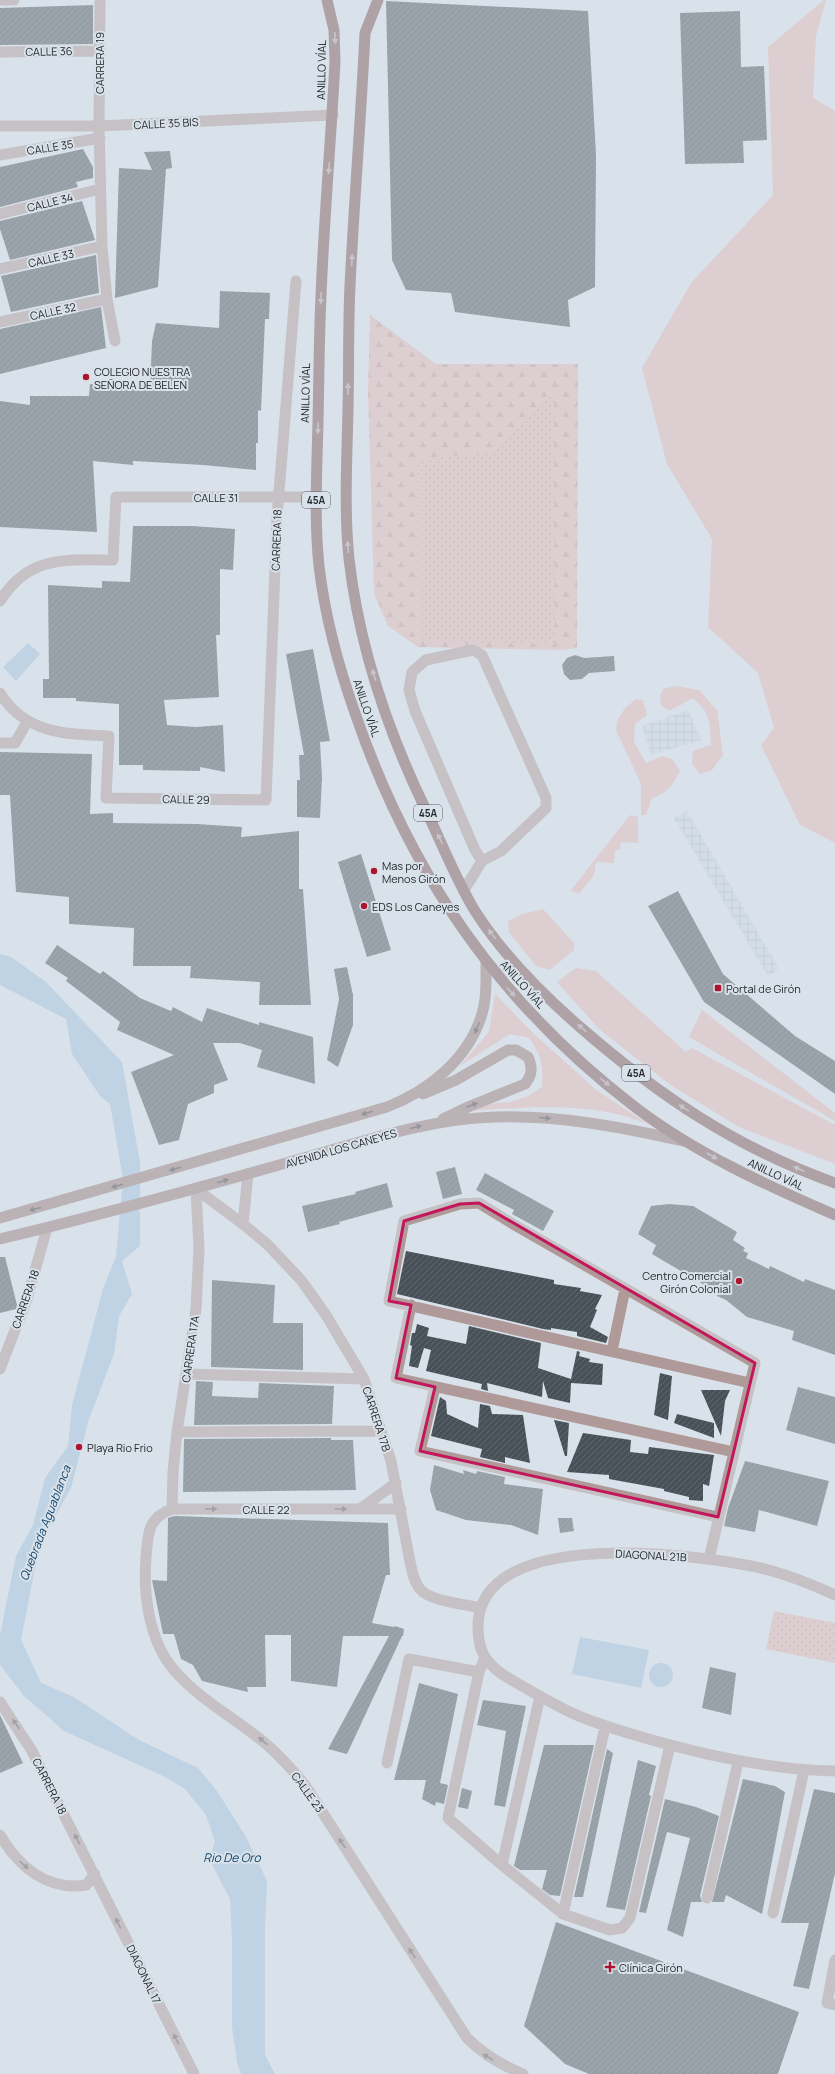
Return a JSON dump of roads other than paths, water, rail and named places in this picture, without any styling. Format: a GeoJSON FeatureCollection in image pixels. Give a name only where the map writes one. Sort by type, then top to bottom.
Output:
{"type":"FeatureCollection","features":[{"type":"Feature","properties":{"kind":"highway","name":"ANILLO VÍAL"},"geometry":{"type":"LineString","coordinates":[[327,0],[334,30],[336,62],[321,295],[316,497],[319,564],[328,624],[340,669],[378,776],[418,856],[448,910],[486,962],[537,1019],[596,1075],[637,1109],[688,1142],[733,1168],[780,1191],[835,1215]]}},
{"type":"Feature","properties":{"kind":"highway","name":"ANILLO VÍAL"},"geometry":{"type":"LineString","coordinates":[[378,0],[365,33],[350,289],[347,496],[349,559],[368,656],[391,731],[412,780],[464,890],[476,911],[512,960],[563,1012],[612,1054],[665,1096],[714,1127],[758,1151],[835,1183]]}},
{"type":"Feature","properties":{"kind":"main road"},"geometry":{"type":"LineString","coordinates":[[405,1100],[447,1070],[472,1039],[482,1016],[486,992],[486,962]]}},
{"type":"Feature","properties":{"kind":"main road"},"geometry":{"type":"LineString","coordinates":[[0,1218],[70,1200],[387,1107],[456,1080],[508,1050],[516,1050],[528,1057],[532,1070],[530,1077],[525,1084],[468,1107],[437,1122]]}},
{"type":"Feature","properties":{"kind":"main road","name":"AVENIDA LOS CANEYES"},"geometry":{"type":"LineString","coordinates":[[0,1239],[159,1199],[437,1122],[494,1117],[538,1117],[629,1128],[688,1142]]}},
{"type":"Feature","properties":{"kind":"street"},"geometry":{"type":"LineString","coordinates":[[0,0],[14,0]]}},
{"type":"Feature","properties":{"kind":"street","name":"CARRERA 19"},"geometry":{"type":"LineString","coordinates":[[100,0],[98,51],[102,246],[107,299],[115,341]]}},
{"type":"Feature","properties":{"kind":"street","name":"CALLE 36"},"geometry":{"type":"LineString","coordinates":[[0,52],[98,51]]}},
{"type":"Feature","properties":{"kind":"street","name":"CALLE 35 BIS"},"geometry":{"type":"LineString","coordinates":[[0,126],[99,126],[333,115]]}},
{"type":"Feature","properties":{"kind":"street","name":"CALLE 35"},"geometry":{"type":"LineString","coordinates":[[0,155],[100,138]]}},
{"type":"Feature","properties":{"kind":"street","name":"CALLE 34"},"geometry":{"type":"LineString","coordinates":[[0,214],[100,189]]}},
{"type":"Feature","properties":{"kind":"street","name":"CALLE 33"},"geometry":{"type":"LineString","coordinates":[[0,269],[102,246]]}},
{"type":"Feature","properties":{"kind":"street","name":"CARRERA 18"},"geometry":{"type":"LineString","coordinates":[[266,800],[278,498],[296,281]]}},
{"type":"Feature","properties":{"kind":"street","name":"CALLE 32"},"geometry":{"type":"LineString","coordinates":[[0,322],[107,299]]}},
{"type":"Feature","properties":{"kind":"street","name":"CALLE 31"},"geometry":{"type":"LineString","coordinates":[[0,601],[9,587],[22,573],[46,563],[72,560],[112,560],[116,497],[316,497]]}},
{"type":"Feature","properties":{"kind":"street"},"geometry":{"type":"LineString","coordinates":[[464,890],[482,861],[501,851],[546,808],[546,798],[482,655],[473,650],[426,660],[412,672],[409,690],[415,710],[475,850],[482,861]]}},
{"type":"Feature","properties":{"kind":"street"},"geometry":{"type":"LineString","coordinates":[[0,693],[6,702],[27,722],[15,743],[0,743]]}},
{"type":"Feature","properties":{"kind":"street","name":"CALLE 29"},"geometry":{"type":"LineString","coordinates":[[27,722],[48,730],[71,734],[109,736],[106,798],[266,800]]}},
{"type":"Feature","properties":{"kind":"street"},"geometry":{"type":"LineString","coordinates":[[243,1224],[248,1174]]}},
{"type":"Feature","properties":{"kind":"street","name":"CARRERA 17B"},"geometry":{"type":"LineString","coordinates":[[196,1189],[243,1224],[268,1245],[301,1280],[326,1315],[364,1379],[391,1461],[410,1562],[414,1578],[420,1590],[433,1597],[480,1608]]}},
{"type":"Feature","properties":{"kind":"street","name":"CARRERA 17A"},"geometry":{"type":"LineString","coordinates":[[172,1508],[173,1472],[177,1432],[196,1309],[199,1248],[196,1189]]}},
{"type":"Feature","properties":{"kind":"street"},"geometry":{"type":"LineString","coordinates":[[709,1559],[755,1363],[625,1289],[479,1202],[460,1204],[404,1221],[389,1301],[750,1383]]}},
{"type":"Feature","properties":{"kind":"street","name":"CARRERA 18"},"geometry":{"type":"LineString","coordinates":[[0,1369],[27,1299],[47,1228]]}},
{"type":"Feature","properties":{"kind":"street"},"geometry":{"type":"LineString","coordinates":[[612,1351],[625,1289]]}},
{"type":"Feature","properties":{"kind":"street"},"geometry":{"type":"LineString","coordinates":[[411,1306],[396,1378],[734,1452]]}},
{"type":"Feature","properties":{"kind":"street"},"geometry":{"type":"LineString","coordinates":[[187,1374],[364,1379]]}},
{"type":"Feature","properties":{"kind":"street"},"geometry":{"type":"LineString","coordinates":[[435,1387],[420,1451],[718,1518]]}},
{"type":"Feature","properties":{"kind":"street"},"geometry":{"type":"LineString","coordinates":[[177,1432],[380,1431]]}},
{"type":"Feature","properties":{"kind":"street"},"geometry":{"type":"LineString","coordinates":[[360,1509],[396,1483]]}},
{"type":"Feature","properties":{"kind":"street","name":"CALLE 22"},"geometry":{"type":"LineString","coordinates":[[172,1508],[401,1509]]}},
{"type":"Feature","properties":{"kind":"street","name":"CALLE 23"},"geometry":{"type":"LineString","coordinates":[[172,1508],[161,1513],[154,1520],[148,1532],[146,1596],[152,1624],[162,1651],[173,1669],[192,1687],[258,1737],[284,1760],[305,1786],[467,2038],[481,2052],[504,2066],[523,2074]]}},
{"type":"Feature","properties":{"kind":"street","name":"DIAGONAL 21B"},"geometry":{"type":"LineString","coordinates":[[480,1608],[488,1593],[501,1580],[525,1568],[564,1557],[621,1552],[709,1559],[753,1566],[794,1578],[835,1595]]}},
{"type":"Feature","properties":{"kind":"street"},"geometry":{"type":"LineString","coordinates":[[480,1608],[480,1646],[485,1657],[497,1670],[510,1679],[572,1713],[605,1727],[738,1762],[804,1770],[835,1771]]}},
{"type":"Feature","properties":{"kind":"street"},"geometry":{"type":"LineString","coordinates":[[485,1657],[479,1672],[448,1818],[502,1866],[563,1914],[610,1930],[622,1928],[627,1923],[630,1918],[670,1745]]}},
{"type":"Feature","properties":{"kind":"street"},"geometry":{"type":"LineString","coordinates":[[388,1763],[409,1659],[479,1672]]}},
{"type":"Feature","properties":{"kind":"street"},"geometry":{"type":"LineString","coordinates":[[502,1866],[540,1696]]}},
{"type":"Feature","properties":{"kind":"street","name":"CARRERA 18"},"geometry":{"type":"LineString","coordinates":[[0,1702],[32,1750],[95,1874]]}},
{"type":"Feature","properties":{"kind":"street"},"geometry":{"type":"LineString","coordinates":[[563,1914],[605,1727]]}},
{"type":"Feature","properties":{"kind":"street"},"geometry":{"type":"LineString","coordinates":[[707,1898],[738,1762]]}},
{"type":"Feature","properties":{"kind":"street"},"geometry":{"type":"LineString","coordinates":[[773,1913],[804,1770]]}},
{"type":"Feature","properties":{"kind":"street"},"geometry":{"type":"LineString","coordinates":[[0,1836],[26,1868],[56,1885],[71,1887],[86,1885],[95,1874]]}},
{"type":"Feature","properties":{"kind":"street","name":"DIAGONAL 17"},"geometry":{"type":"LineString","coordinates":[[95,1874],[194,2074]]}},
{"type":"Feature","properties":{"kind":"street"},"geometry":{"type":"LineString","coordinates":[[835,1960],[827,2002],[835,2005]]}},
{"type":"Feature","properties":{"kind":"water"},"geometry":{"type":"Polygon","coordinates":[[[28,643],[40,654],[16,681],[3,667],[28,643]]]}},
{"type":"Feature","properties":{"kind":"water","name":"Rio De Oro"},"geometry":{"type":"Polygon","coordinates":[[[0,954],[11,957],[46,982],[122,1062],[140,1162],[140,1246],[122,1261],[132,1294],[119,1316],[114,1354],[89,1419],[71,1488],[45,1535],[34,1573],[21,1640],[41,1683],[74,1697],[139,1740],[198,1768],[217,1791],[246,1837],[267,1881],[265,1928],[265,2055],[275,2074],[241,2074],[237,2062],[232,2027],[232,1941],[230,1899],[209,1859],[215,1842],[206,1815],[184,1788],[161,1775],[64,1731],[24,1696],[0,1665],[0,1635],[16,1556],[33,1525],[45,1478],[68,1446],[72,1405],[103,1289],[116,1256],[123,1179],[110,1104],[100,1096],[72,1054],[66,1019],[0,985],[0,954]]]}},
{"type":"Feature","properties":{"kind":"water"},"geometry":{"type":"Polygon","coordinates":[[[580,1637],[649,1650],[641,1688],[572,1674],[580,1637]]]}},
{"type":"Feature","properties":{"kind":"water"},"geometry":{"type":"Polygon","coordinates":[[[661,1663],[666,1664],[672,1670],[672,1680],[666,1686],[661,1687],[656,1686],[650,1680],[649,1675],[650,1670],[656,1664],[661,1663]]]}},
{"type":"Feature","properties":{"kind":"place","name":"COLEGIO NUESTRA SEÑORA DE BELEN"},"geometry":{"type":"Point","coordinates":[86,377]}},
{"type":"Feature","properties":{"kind":"place","name":"Mas por Menos Girón"},"geometry":{"type":"Point","coordinates":[374,871]}},
{"type":"Feature","properties":{"kind":"place","name":"EDS Los Caneyes"},"geometry":{"type":"Point","coordinates":[364,906]}},
{"type":"Feature","properties":{"kind":"place","name":"Portal de Girón"},"geometry":{"type":"Point","coordinates":[718,988]}},
{"type":"Feature","properties":{"kind":"place","name":"Centro Comercial Girón Colonial"},"geometry":{"type":"Point","coordinates":[739,1281]}},
{"type":"Feature","properties":{"kind":"place","name":"Playa Rio Frio"},"geometry":{"type":"Point","coordinates":[79,1447]}},
{"type":"Feature","properties":{"kind":"place","name":"Clínica Girón"},"geometry":{"type":"Point","coordinates":[610,1967]}},
{"type":"Feature","properties":{"kind":"water label","name":"Quebrada Aguablanca"},"geometry":{"type":"Point","coordinates":[45,1523]}}]}
